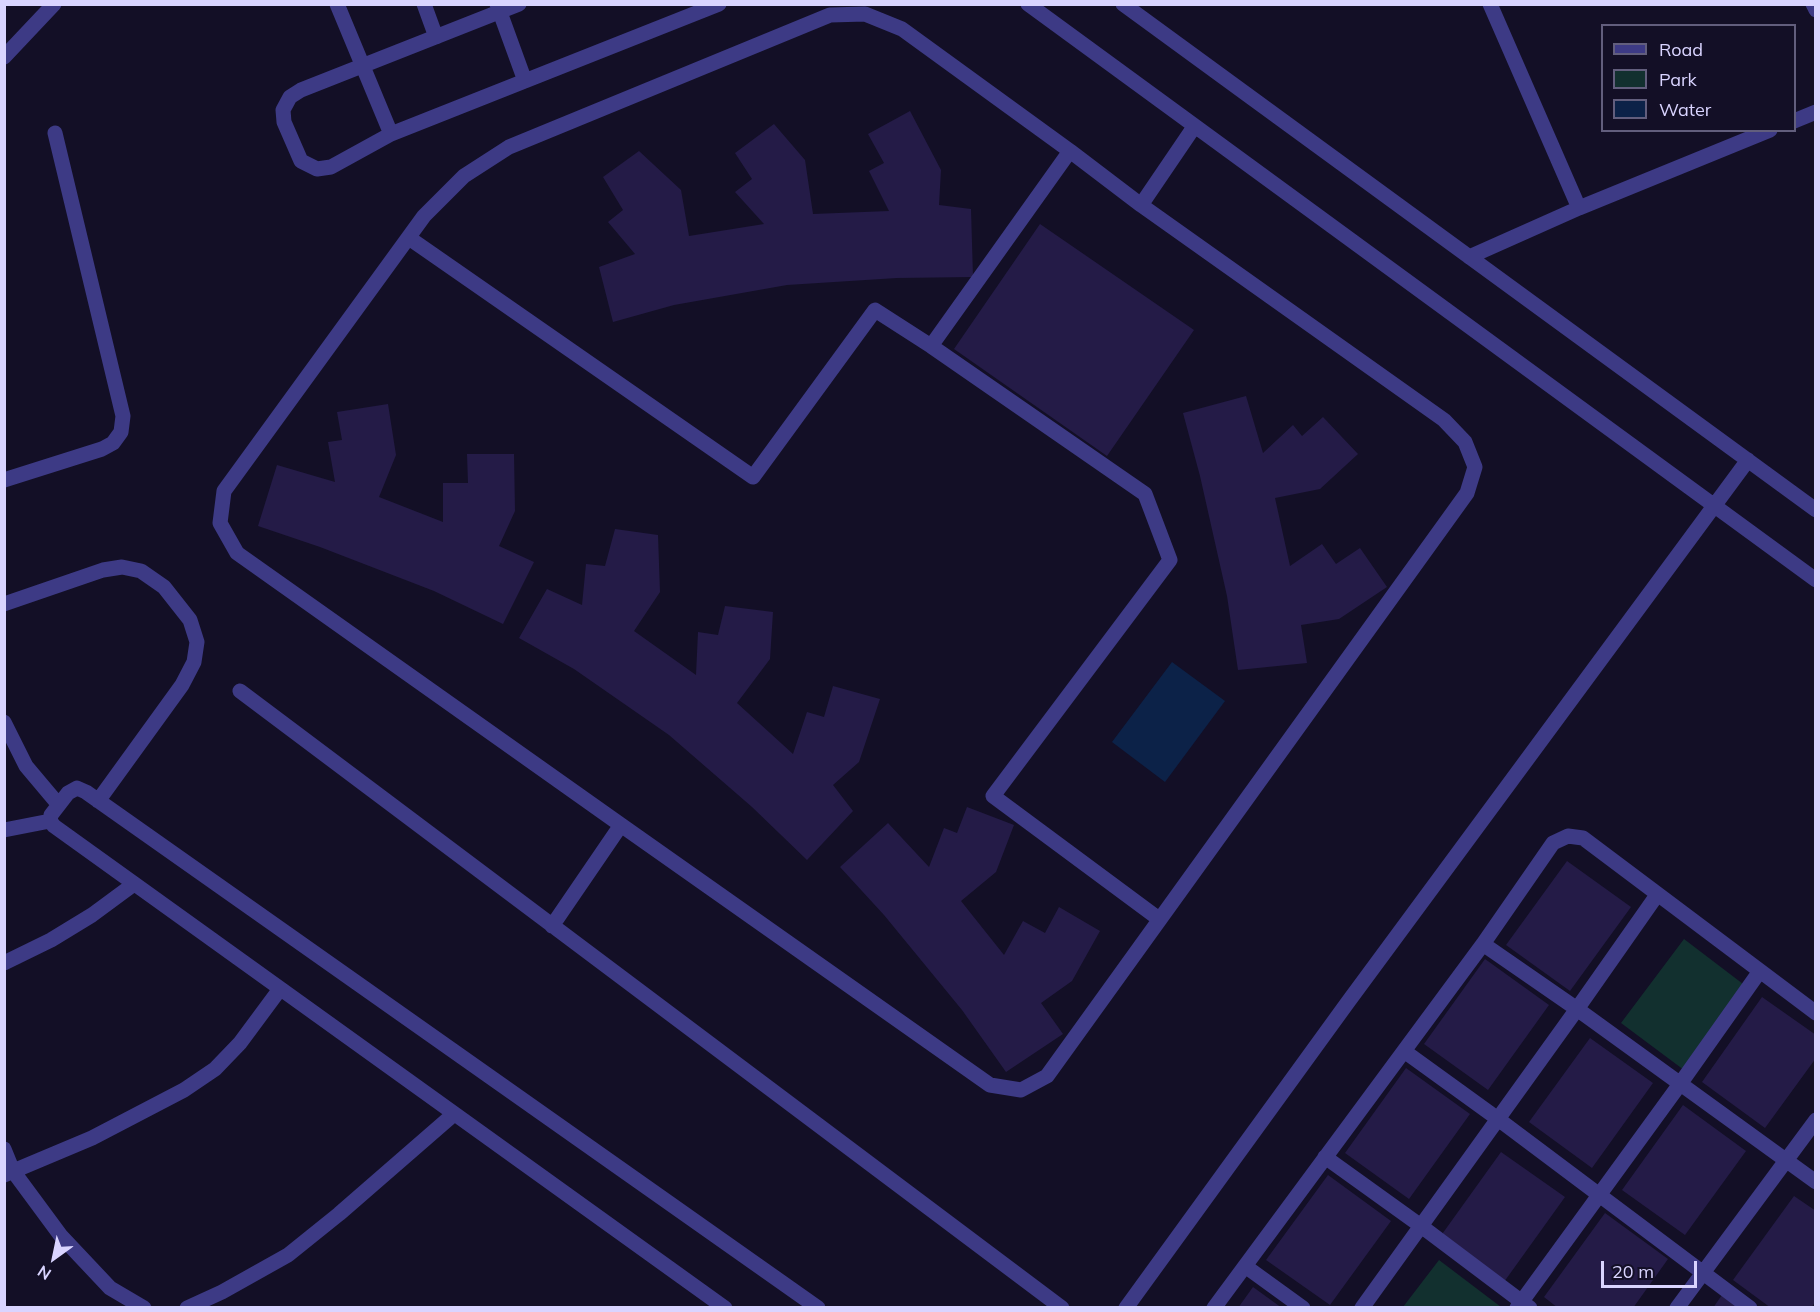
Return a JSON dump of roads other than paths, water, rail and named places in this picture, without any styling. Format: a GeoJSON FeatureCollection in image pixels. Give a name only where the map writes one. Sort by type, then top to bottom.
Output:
{"type":"FeatureCollection","features":[{"type":"Feature","properties":{"kind":"street"},"geometry":{"type":"LineString","coordinates":[[6,53],[54,4]]}},
{"type":"Feature","properties":{"kind":"street"},"geometry":{"type":"LineString","coordinates":[[337,4],[391,134]]}},
{"type":"Feature","properties":{"kind":"street"},"geometry":{"type":"LineString","coordinates":[[424,4],[436,37]]}},
{"type":"Feature","properties":{"kind":"street"},"geometry":{"type":"LineString","coordinates":[[519,4],[498,8],[436,37],[301,90],[290,98],[283,110],[284,122],[301,161],[317,169],[331,167],[391,134],[525,81],[685,11],[719,4]]}},
{"type":"Feature","properties":{"kind":"street"},"geometry":{"type":"LineString","coordinates":[[1028,4],[1815,580]]}},
{"type":"Feature","properties":{"kind":"street"},"geometry":{"type":"LineString","coordinates":[[1123,4],[1815,510]]}},
{"type":"Feature","properties":{"kind":"street"},"geometry":{"type":"LineString","coordinates":[[1490,4],[1579,208]]}},
{"type":"Feature","properties":{"kind":"street"},"geometry":{"type":"LineString","coordinates":[[1814,4],[1815,10]]}},
{"type":"Feature","properties":{"kind":"street"},"geometry":{"type":"LineString","coordinates":[[498,8],[525,81]]}},
{"type":"Feature","properties":{"kind":"street"},"geometry":{"type":"LineString","coordinates":[[865,14],[902,29],[1070,151],[1443,420],[1465,442],[1475,467],[1467,493],[1047,1076],[1021,1090],[990,1085],[621,825],[237,553],[220,523],[224,491],[424,216],[464,176],[509,147],[830,15],[865,14]]}},
{"type":"Feature","properties":{"kind":"street"},"geometry":{"type":"LineString","coordinates":[[1796,120],[1815,112]]}},
{"type":"Feature","properties":{"kind":"street"},"geometry":{"type":"LineString","coordinates":[[1141,204],[1194,127]]}},
{"type":"Feature","properties":{"kind":"street"},"geometry":{"type":"LineString","coordinates":[[1469,257],[1579,208],[1765,132]]}},
{"type":"Feature","properties":{"kind":"street"},"geometry":{"type":"LineString","coordinates":[[4,480],[102,449],[113,443],[121,432],[123,416],[55,133]]}},
{"type":"Feature","properties":{"kind":"street"},"geometry":{"type":"LineString","coordinates":[[932,346],[1070,151]]}},
{"type":"Feature","properties":{"kind":"street"},"geometry":{"type":"LineString","coordinates":[[409,238],[753,477],[875,310],[932,346],[1145,494],[1170,560],[993,796],[1160,919]]}},
{"type":"Feature","properties":{"kind":"street"},"geometry":{"type":"LineString","coordinates":[[1126,1308],[1362,983],[1748,460]]}},
{"type":"Feature","properties":{"kind":"street"},"geometry":{"type":"LineString","coordinates":[[4,604],[103,570],[122,567],[141,571],[164,587],[190,620],[197,642],[194,662],[182,684],[98,801]]}},
{"type":"Feature","properties":{"kind":"street"},"geometry":{"type":"LineString","coordinates":[[240,691],[1062,1308]]}},
{"type":"Feature","properties":{"kind":"street"},"geometry":{"type":"LineString","coordinates":[[5,725],[27,766],[58,804]]}},
{"type":"Feature","properties":{"kind":"street"},"geometry":{"type":"LineString","coordinates":[[725,1308],[54,826],[50,821],[51,815],[58,804],[68,793],[77,788],[86,792],[818,1308]]}},
{"type":"Feature","properties":{"kind":"street"},"geometry":{"type":"LineString","coordinates":[[4,830],[50,821]]}},
{"type":"Feature","properties":{"kind":"street"},"geometry":{"type":"LineString","coordinates":[[552,926],[621,825]]}},
{"type":"Feature","properties":{"kind":"street"},"geometry":{"type":"LineString","coordinates":[[1214,1308],[1483,944],[1553,843],[1568,836],[1583,838],[1815,1013]]}},
{"type":"Feature","properties":{"kind":"street"},"geometry":{"type":"LineString","coordinates":[[4,963],[51,940],[93,915],[134,884]]}},
{"type":"Feature","properties":{"kind":"street"},"geometry":{"type":"LineString","coordinates":[[1362,1308],[1657,895]]}},
{"type":"Feature","properties":{"kind":"street"},"geometry":{"type":"LineString","coordinates":[[1483,944],[1577,1009],[1815,1182]]}},
{"type":"Feature","properties":{"kind":"street"},"geometry":{"type":"LineString","coordinates":[[1325,1157],[1421,1226],[1522,1305],[1760,971]]}},
{"type":"Feature","properties":{"kind":"street"},"geometry":{"type":"LineString","coordinates":[[9,1173],[92,1138],[184,1090],[215,1069],[240,1043],[280,988]]}},
{"type":"Feature","properties":{"kind":"street"},"geometry":{"type":"LineString","coordinates":[[1404,1051],[1599,1194],[1749,1308]]}},
{"type":"Feature","properties":{"kind":"street"},"geometry":{"type":"LineString","coordinates":[[187,1308],[222,1292],[288,1255],[454,1114]]}},
{"type":"Feature","properties":{"kind":"street"},"geometry":{"type":"LineString","coordinates":[[1677,1308],[1815,1120]]}},
{"type":"Feature","properties":{"kind":"street"},"geometry":{"type":"LineString","coordinates":[[4,1149],[9,1173],[61,1236],[110,1288],[144,1308]]}},
{"type":"Feature","properties":{"kind":"street"},"geometry":{"type":"LineString","coordinates":[[1245,1266],[1303,1308]]}},
{"type":"Feature","properties":{"kind":"water"},"geometry":{"type":"Polygon","coordinates":[[[1172,662],[1225,701],[1165,782],[1112,742],[1172,662]]]}}]}
